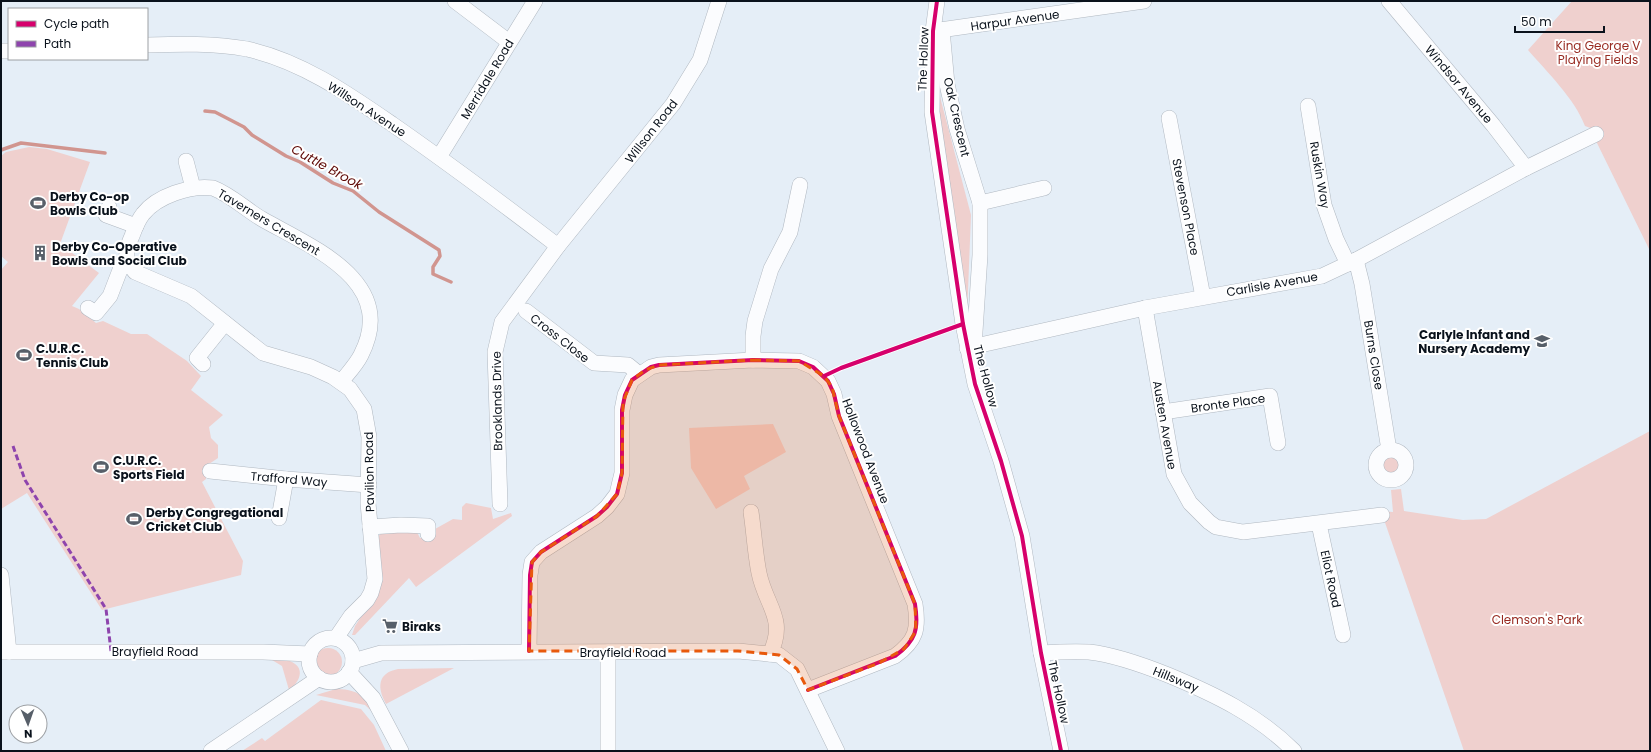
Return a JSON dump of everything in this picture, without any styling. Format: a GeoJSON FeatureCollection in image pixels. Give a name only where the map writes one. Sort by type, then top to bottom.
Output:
{"type":"FeatureCollection","features":[{"type":"Feature","properties":{"kind":"street"},"geometry":{"type":"LineString","coordinates":[[455,1],[488,28],[509,42]]}},
{"type":"Feature","properties":{"kind":"street","name":"Merridale Road"},"geometry":{"type":"LineString","coordinates":[[439,157],[535,1]]}},
{"type":"Feature","properties":{"kind":"street","name":"Willson Road"},"geometry":{"type":"LineString","coordinates":[[558,246],[673,104],[685,87],[700,60],[719,1]]}},
{"type":"Feature","properties":{"kind":"street","name":"The Hollow"},"geometry":{"type":"LineString","coordinates":[[937,1],[938,31],[932,105],[933,126],[975,384],[1001,461],[1022,536],[1041,653],[1061,751]]}},
{"type":"Feature","properties":{"kind":"street","name":"Harpur Avenue"},"geometry":{"type":"LineString","coordinates":[[938,31],[1144,1]]}},
{"type":"Feature","properties":{"kind":"street","name":"Windsor Avenue"},"geometry":{"type":"LineString","coordinates":[[1389,1],[1493,125],[1526,168]]}},
{"type":"Feature","properties":{"kind":"street","name":"Oak Crescent"},"geometry":{"type":"LineString","coordinates":[[938,31],[947,84],[957,128],[980,203],[980,256],[970,348]]}},
{"type":"Feature","properties":{"kind":"street","name":"Willson Avenue"},"geometry":{"type":"LineString","coordinates":[[148,45],[190,44],[247,49],[301,67],[349,95],[439,157],[558,246]]}},
{"type":"Feature","properties":{"kind":"street","name":"Ruskin Way"},"geometry":{"type":"LineString","coordinates":[[1308,106],[1324,205],[1336,239],[1352,262]]}},
{"type":"Feature","properties":{"kind":"street","name":"Stevenson Place"},"geometry":{"type":"LineString","coordinates":[[1170,118],[1203,297]]}},
{"type":"Feature","properties":{"kind":"street","name":"Carlisle Avenue"},"geometry":{"type":"LineString","coordinates":[[970,348],[1145,308],[1322,276],[1352,262],[1526,168],[1596,134]]}},
{"type":"Feature","properties":{"kind":"street"},"geometry":{"type":"LineString","coordinates":[[186,161],[193,188]]}},
{"type":"Feature","properties":{"kind":"street"},"geometry":{"type":"LineString","coordinates":[[753,360],[753,336],[755,321],[771,269],[790,232],[800,185]]}},
{"type":"Feature","properties":{"kind":"street","name":"Taverners Crescent"},"geometry":{"type":"LineString","coordinates":[[128,263],[127,248],[136,226],[143,213],[154,204],[179,192],[193,188],[206,187],[219,191],[260,218],[304,242],[330,259],[350,274],[360,285],[366,299],[369,313],[368,334],[361,355],[341,382]]}},
{"type":"Feature","properties":{"kind":"street"},"geometry":{"type":"LineString","coordinates":[[980,203],[1044,188]]}},
{"type":"Feature","properties":{"kind":"street"},"geometry":{"type":"LineString","coordinates":[[108,206],[106,215],[136,226]]}},
{"type":"Feature","properties":{"kind":"street","name":"Brooklands Drive"},"geometry":{"type":"LineString","coordinates":[[500,504],[495,364],[499,329],[506,314],[558,246]]}},
{"type":"Feature","properties":{"kind":"street","name":"Burns Close"},"geometry":{"type":"LineString","coordinates":[[1352,262],[1362,284],[1389,450]]}},
{"type":"Feature","properties":{"kind":"street"},"geometry":{"type":"LineString","coordinates":[[88,308],[96,313],[110,296],[120,270],[128,263]]}},
{"type":"Feature","properties":{"kind":"street","name":"Pavilion Road"},"geometry":{"type":"LineString","coordinates":[[128,263],[135,272],[185,292],[263,353],[324,372],[341,382],[356,396],[364,409],[370,437],[370,527],[376,571],[374,586],[367,600],[351,616],[336,638]]}},
{"type":"Feature","properties":{"kind":"street","name":"Austen Avenue"},"geometry":{"type":"LineString","coordinates":[[1145,308],[1174,474],[1190,503],[1209,522],[1216,527],[1243,532],[1319,524],[1382,515]]}},
{"type":"Feature","properties":{"kind":"street","name":"Cross Close"},"geometry":{"type":"LineString","coordinates":[[526,311],[594,363],[628,365],[639,374]]}},
{"type":"Feature","properties":{"kind":"street"},"geometry":{"type":"LineString","coordinates":[[203,364],[197,358],[225,323]]}},
{"type":"Feature","properties":{"kind":"street","name":"Hollowood Avenue"},"geometry":{"type":"LineString","coordinates":[[529,651],[530,575],[532,562],[541,552],[597,516],[607,507],[617,494],[622,473],[623,402],[628,387],[639,374],[651,367],[659,365],[753,360],[799,361],[813,367],[828,381],[832,387],[839,416],[915,604],[918,618],[916,631],[904,649],[895,656],[808,690]]}},
{"type":"Feature","properties":{"kind":"street","name":"Bronte Place"},"geometry":{"type":"LineString","coordinates":[[1163,412],[1270,396],[1278,443]]}},
{"type":"Feature","properties":{"kind":"street","name":"Trafford Way"},"geometry":{"type":"LineString","coordinates":[[210,471],[286,479],[369,485]]}},
{"type":"Feature","properties":{"kind":"street"},"geometry":{"type":"LineString","coordinates":[[279,518],[286,479]]}},
{"type":"Feature","properties":{"kind":"street"},"geometry":{"type":"LineString","coordinates":[[751,512],[758,572],[775,618],[777,631],[776,639],[770,654]]}},
{"type":"Feature","properties":{"kind":"street","name":"Eliot Road"},"geometry":{"type":"LineString","coordinates":[[1319,524],[1343,635]]}},
{"type":"Feature","properties":{"kind":"street"},"geometry":{"type":"LineString","coordinates":[[370,527],[401,525],[428,526],[428,534]]}},
{"type":"Feature","properties":{"kind":"street"},"geometry":{"type":"LineString","coordinates":[[1,575],[5,652]]}},
{"type":"Feature","properties":{"kind":"street"},"geometry":{"type":"LineString","coordinates":[[351,667],[338,681],[325,681],[319,678],[310,667],[310,654],[318,642],[329,638],[336,638],[349,647],[351,667],[373,698],[401,751]]}},
{"type":"Feature","properties":{"kind":"street","name":"Brayfield Road"},"geometry":{"type":"LineString","coordinates":[[351,667],[381,653],[738,651],[779,655],[790,662],[797,669],[837,751]]}},
{"type":"Feature","properties":{"kind":"street","name":"Brayfield Road"},"geometry":{"type":"LineString","coordinates":[[5,652],[240,652],[310,654]]}},
{"type":"Feature","properties":{"kind":"street"},"geometry":{"type":"LineString","coordinates":[[608,652],[608,751]]}},
{"type":"Feature","properties":{"kind":"street","name":"Hillsway"},"geometry":{"type":"LineString","coordinates":[[1041,653],[1090,652],[1139,664],[1202,689],[1236,706],[1260,722],[1294,751]]}},
{"type":"Feature","properties":{"kind":"street"},"geometry":{"type":"LineString","coordinates":[[211,751],[319,678]]}},
{"type":"Feature","properties":{"kind":"highlighted area"},"geometry":{"type":"Polygon","coordinates":[[[753,360],[799,361],[824,376],[832,387],[839,416],[915,604],[916,631],[904,649],[879,663],[808,690],[797,669],[779,655],[738,651],[529,651],[532,562],[541,552],[597,516],[617,494],[622,473],[623,402],[632,380],[645,370],[659,365],[753,360]]]}},
{"type":"Feature","properties":{"kind":"green space","name":"King George V Playing Fields"},"geometry":{"type":"Polygon","coordinates":[[[1572,1],[1650,1],[1650,251],[1597,143],[1593,129],[1585,126],[1568,96],[1528,50],[1572,1]]]}},
{"type":"Feature","properties":{"kind":"green space"},"geometry":{"type":"Polygon","coordinates":[[[939,93],[971,215],[967,316],[936,117],[939,93]]]}},
{"type":"Feature","properties":{"kind":"green space","name":"C.U.R.C. Sports Field"},"geometry":{"type":"Polygon","coordinates":[[[29,147],[47,149],[90,162],[60,244],[99,273],[72,306],[79,309],[96,323],[103,321],[131,334],[147,334],[187,361],[201,376],[191,390],[223,415],[209,427],[211,438],[218,445],[218,458],[206,466],[206,479],[202,482],[243,561],[241,575],[102,610],[27,493],[1,509],[1,270],[8,262],[1,256],[1,156],[6,152],[29,147]]]}},
{"type":"Feature","properties":{"kind":"green space"},"geometry":{"type":"Polygon","coordinates":[[[773,424],[786,452],[744,476],[750,489],[716,509],[691,468],[689,428],[773,424]]]}},
{"type":"Feature","properties":{"kind":"green space","name":"Clemson's Park"},"geometry":{"type":"Polygon","coordinates":[[[1650,431],[1650,751],[1464,751],[1381,511],[1393,512],[1391,490],[1401,489],[1404,511],[1463,520],[1486,519],[1650,431]]]}},
{"type":"Feature","properties":{"kind":"green space"},"geometry":{"type":"Polygon","coordinates":[[[1391,455],[1398,458],[1401,465],[1398,472],[1391,475],[1384,472],[1381,465],[1384,458],[1391,455]]]}},
{"type":"Feature","properties":{"kind":"green space"},"geometry":{"type":"Polygon","coordinates":[[[466,503],[491,508],[493,519],[511,513],[512,516],[416,587],[409,578],[355,635],[352,635],[355,626],[363,614],[378,536],[382,533],[417,532],[420,538],[435,538],[435,529],[453,519],[462,520],[462,507],[466,503]]]}},
{"type":"Feature","properties":{"kind":"green space"},"geometry":{"type":"Polygon","coordinates":[[[328,648],[338,652],[342,662],[338,672],[328,676],[318,672],[314,662],[318,652],[328,648]]]}},
{"type":"Feature","properties":{"kind":"green space"},"geometry":{"type":"Polygon","coordinates":[[[272,660],[290,661],[299,668],[300,676],[296,684],[289,690],[282,666],[272,660]]]}},
{"type":"Feature","properties":{"kind":"green space"},"geometry":{"type":"Polygon","coordinates":[[[454,668],[386,704],[383,698],[380,687],[381,682],[386,674],[391,671],[398,669],[454,668]]]}},
{"type":"Feature","properties":{"kind":"green space"},"geometry":{"type":"Polygon","coordinates":[[[336,689],[352,691],[363,697],[381,720],[365,705],[316,695],[336,689]]]}},
{"type":"Feature","properties":{"kind":"green space"},"geometry":{"type":"Polygon","coordinates":[[[321,700],[361,709],[374,725],[386,751],[242,751],[262,738],[265,741],[321,700]]]}},
{"type":"Feature","properties":{"kind":"waterway","name":"Cuttle Brook"},"geometry":{"type":"LineString","coordinates":[[205,111],[215,112],[244,127],[252,135],[286,156],[300,162],[333,183],[353,191],[379,212],[439,250],[440,256],[433,267],[433,274],[451,282]]}},
{"type":"Feature","properties":{"kind":"waterway","name":"Cuttle Brook"},"geometry":{"type":"LineString","coordinates":[[1,150],[21,143],[105,153]]}},
{"type":"Feature","properties":{"kind":"marked path"},"geometry":{"type":"LineString","coordinates":[[13,446],[25,480],[106,609],[111,651]]}},
{"type":"Feature","properties":{"kind":"cycle path"},"geometry":{"type":"LineString","coordinates":[[937,1],[933,31],[932,112],[963,324],[975,384],[1001,461],[1022,536],[1041,653],[1061,751]]}},
{"type":"Feature","properties":{"kind":"cycle path"},"geometry":{"type":"LineString","coordinates":[[824,376],[841,368],[963,324]]}},
{"type":"Feature","properties":{"kind":"cycle path"},"geometry":{"type":"LineString","coordinates":[[529,651],[530,575],[532,562],[541,552],[597,516],[607,507],[617,494],[622,473],[622,410],[625,395],[632,380],[651,367],[659,365],[753,360],[799,361],[813,367],[828,381],[834,394],[839,416],[915,604],[917,621],[912,640],[895,656],[808,690]]}},
{"type":"Feature","properties":{"kind":"place","name":"Derby Co-op Bowls Club"},"geometry":{"type":"Point","coordinates":[38,203]}},
{"type":"Feature","properties":{"kind":"place","name":"Derby Co-Operative Bowls and Social Club"},"geometry":{"type":"Point","coordinates":[40,253]}},
{"type":"Feature","properties":{"kind":"place","name":"Carlyle Infant and Nursery Academy"},"geometry":{"type":"Point","coordinates":[1542,341]}},
{"type":"Feature","properties":{"kind":"place","name":"C.U.R.C. Tennis Club"},"geometry":{"type":"Point","coordinates":[24,355]}},
{"type":"Feature","properties":{"kind":"place","name":"C.U.R.C. Sports Field"},"geometry":{"type":"Point","coordinates":[101,467]}},
{"type":"Feature","properties":{"kind":"place","name":"Derby Congregational Cricket Club"},"geometry":{"type":"Point","coordinates":[134,519]}},
{"type":"Feature","properties":{"kind":"place","name":"Biraks"},"geometry":{"type":"Point","coordinates":[390,626]}}]}
